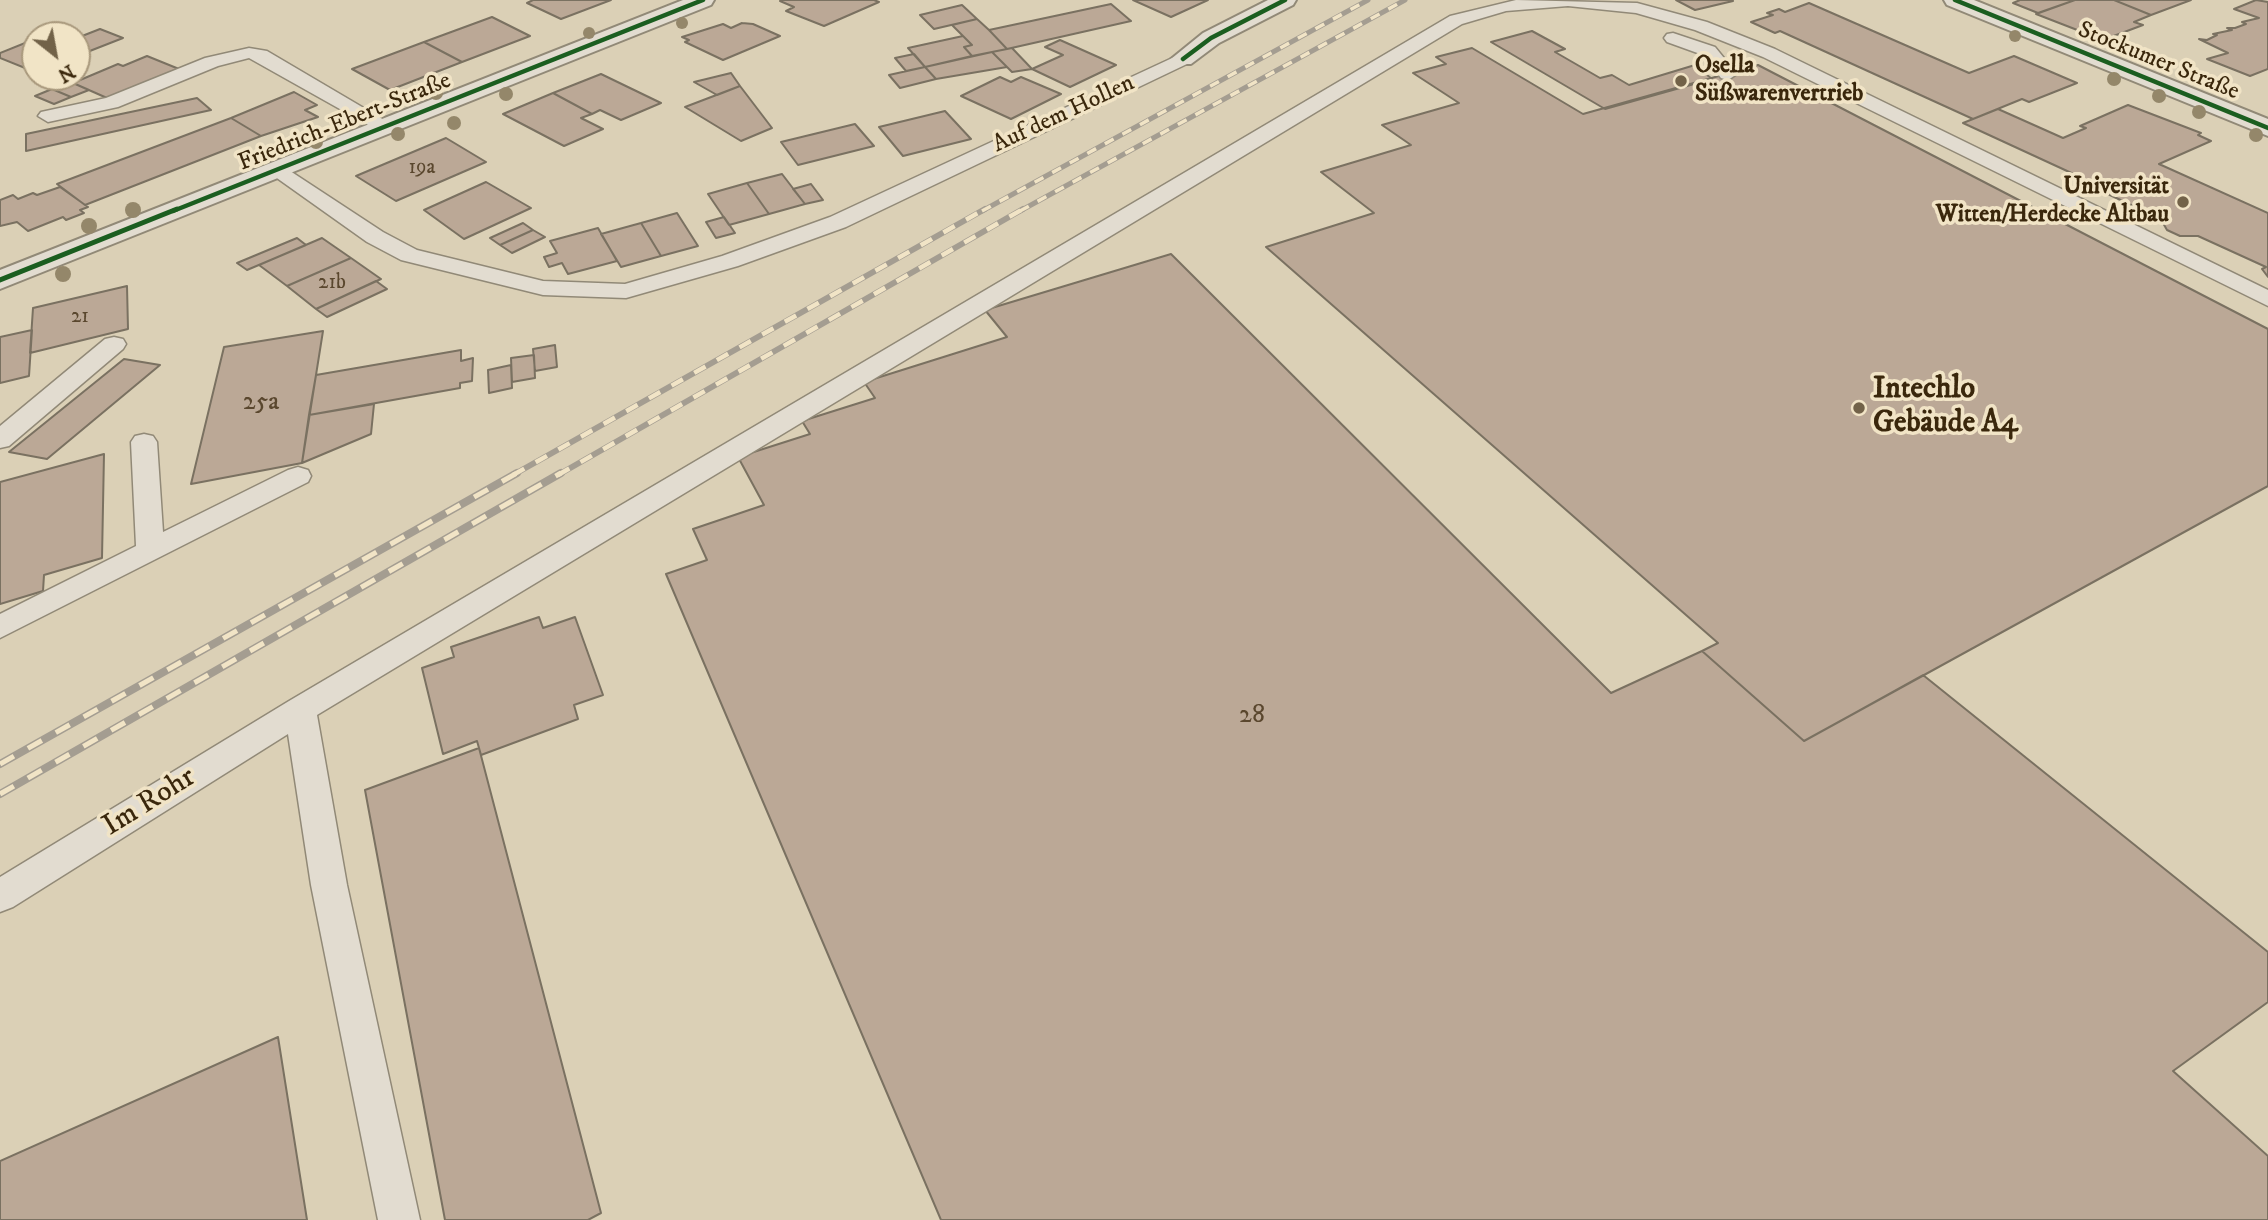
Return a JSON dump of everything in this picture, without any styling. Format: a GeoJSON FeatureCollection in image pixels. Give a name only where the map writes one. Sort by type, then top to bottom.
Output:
{"type":"FeatureCollection","features":[{"type":"Feature","properties":{"kind":"street","name":"Auf dem Hollen"},"geometry":{"type":"LineString","coordinates":[[1183,59],[1211,38],[1285,0]]}},
{"type":"Feature","properties":{"kind":"street","name":"Stockumer Straße"},"geometry":{"type":"LineString","coordinates":[[1955,0],[2268,128]]}},
{"type":"Feature","properties":{"kind":"street","name":"Friedrich-Ebert-Straße"},"geometry":{"type":"LineString","coordinates":[[0,280],[386,127],[686,2]]}},
{"type":"Feature","properties":{"kind":"lane"},"geometry":{"type":"LineString","coordinates":[[1568,1],[1584,13],[1644,27],[1709,51],[1728,74]]}},
{"type":"Feature","properties":{"kind":"lane","name":"Im Rohr"},"geometry":{"type":"LineString","coordinates":[[0,896],[300,710],[1456,20],[1506,6],[1568,1],[1637,9],[1702,26],[1769,53],[2268,299]]}},
{"type":"Feature","properties":{"kind":"lane"},"geometry":{"type":"LineString","coordinates":[[48,116],[111,103],[212,62],[248,53],[261,55],[386,127]]}},
{"type":"Feature","properties":{"kind":"lane","name":"Auf dem Hollen"},"geometry":{"type":"LineString","coordinates":[[277,171],[375,237],[409,255],[543,288],[626,291],[730,261],[838,222],[1183,59]]}},
{"type":"Feature","properties":{"kind":"lane"},"geometry":{"type":"LineString","coordinates":[[0,440],[114,344]]}},
{"type":"Feature","properties":{"kind":"lane"},"geometry":{"type":"LineString","coordinates":[[144,442],[150,551]]}},
{"type":"Feature","properties":{"kind":"lane"},"geometry":{"type":"LineString","coordinates":[[0,627],[298,475]]}},
{"type":"Feature","properties":{"kind":"lane"},"geometry":{"type":"LineString","coordinates":[[300,710],[329,885],[400,1220]]}},
{"type":"Feature","properties":{"kind":"building"},"geometry":{"type":"Polygon","coordinates":[[[533,0],[611,0],[561,19],[527,3],[533,0]]]}},
{"type":"Feature","properties":{"kind":"building"},"geometry":{"type":"Polygon","coordinates":[[[1133,0],[1208,0],[1171,17],[1133,0]]]}},
{"type":"Feature","properties":{"kind":"building"},"geometry":{"type":"Polygon","coordinates":[[[1676,0],[1731,0],[1733,1],[1695,10],[1676,0]]]}},
{"type":"Feature","properties":{"kind":"building"},"geometry":{"type":"Polygon","coordinates":[[[2020,0],[2075,0],[2038,13],[2013,3],[2020,0]]]}},
{"type":"Feature","properties":{"kind":"building"},"geometry":{"type":"Polygon","coordinates":[[[2075,0],[2114,0],[2151,15],[2134,22],[2143,25],[2103,40],[2036,14],[2075,0]]]}},
{"type":"Feature","properties":{"kind":"building"},"geometry":{"type":"Polygon","coordinates":[[[2114,0],[2191,0],[2151,15],[2114,0]]]}},
{"type":"Feature","properties":{"kind":"building"},"geometry":{"type":"Polygon","coordinates":[[[2256,0],[2268,2],[2268,69],[2250,76],[2207,59],[2228,53],[2199,39],[2207,40],[2217,35],[2213,34],[2232,30],[2227,28],[2235,28],[2246,24],[2242,22],[2259,18],[2234,9],[2256,0]]]}},
{"type":"Feature","properties":{"kind":"building"},"geometry":{"type":"Polygon","coordinates":[[[780,1],[879,2],[824,26],[786,11],[794,7],[780,1]]]}},
{"type":"Feature","properties":{"kind":"building","name":"Universität Witten/Herdecke Altbau"},"geometry":{"type":"Polygon","coordinates":[[[1809,3],[1969,73],[2014,56],[2077,83],[2029,102],[2022,99],[1973,119],[1780,31],[1775,33],[1751,22],[1773,15],[1767,13],[1779,9],[1785,12],[1809,3]]]}},
{"type":"Feature","properties":{"kind":"building"},"geometry":{"type":"Polygon","coordinates":[[[1111,4],[1131,21],[1007,49],[989,30],[1111,4]]]}},
{"type":"Feature","properties":{"kind":"building"},"geometry":{"type":"Polygon","coordinates":[[[962,5],[977,19],[934,29],[920,15],[962,5]]]}},
{"type":"Feature","properties":{"kind":"building"},"geometry":{"type":"Polygon","coordinates":[[[492,17],[530,36],[462,62],[424,42],[492,17]]]}},
{"type":"Feature","properties":{"kind":"building"},"geometry":{"type":"Polygon","coordinates":[[[977,19],[1007,49],[972,56],[964,47],[972,45],[952,25],[977,19]]]}},
{"type":"Feature","properties":{"kind":"building"},"geometry":{"type":"Polygon","coordinates":[[[742,23],[753,24],[780,36],[723,60],[685,42],[689,40],[682,37],[723,24],[731,28],[742,23]]]}},
{"type":"Feature","properties":{"kind":"building"},"geometry":{"type":"Polygon","coordinates":[[[100,29],[123,38],[91,51],[91,33],[100,29]]]}},
{"type":"Feature","properties":{"kind":"building"},"geometry":{"type":"Polygon","coordinates":[[[1532,31],[1565,49],[1555,52],[1600,78],[1612,75],[1629,85],[1695,65],[1712,79],[1605,109],[1491,42],[1532,31]]]}},
{"type":"Feature","properties":{"kind":"building"},"geometry":{"type":"Polygon","coordinates":[[[963,36],[972,45],[964,47],[972,56],[925,67],[908,48],[963,36]]]}},
{"type":"Feature","properties":{"kind":"building"},"geometry":{"type":"Polygon","coordinates":[[[1060,40],[1116,65],[1070,87],[1032,69],[1063,55],[1045,47],[1060,40]]]}},
{"type":"Feature","properties":{"kind":"building"},"geometry":{"type":"Polygon","coordinates":[[[424,42],[462,62],[390,90],[352,69],[424,42]]]}},
{"type":"Feature","properties":{"kind":"building"},"geometry":{"type":"Polygon","coordinates":[[[21,45],[21,66],[0,58],[0,53],[21,45]]]}},
{"type":"Feature","properties":{"kind":"building"},"geometry":{"type":"Polygon","coordinates":[[[1012,48],[1032,69],[1012,72],[992,52],[1012,48]]]}},
{"type":"Feature","properties":{"kind":"building","name":"Intechlo Gebäude A4"},"geometry":{"type":"Polygon","coordinates":[[[1472,48],[1583,114],[1758,65],[2268,329],[2268,486],[1804,741],[1702,651],[1718,643],[1266,247],[1374,213],[1321,172],[1411,145],[1382,125],[1459,103],[1413,73],[1446,64],[1436,57],[1472,48]]]}},
{"type":"Feature","properties":{"kind":"building"},"geometry":{"type":"Polygon","coordinates":[[[992,52],[1007,67],[936,79],[925,67],[992,52]]]}},
{"type":"Feature","properties":{"kind":"building"},"geometry":{"type":"Polygon","coordinates":[[[914,54],[925,67],[906,71],[895,58],[914,54]]]}},
{"type":"Feature","properties":{"kind":"building"},"geometry":{"type":"Polygon","coordinates":[[[147,56],[179,69],[107,98],[91,91],[91,75],[118,64],[123,66],[147,56]]]}},
{"type":"Feature","properties":{"kind":"building"},"geometry":{"type":"Polygon","coordinates":[[[925,67],[936,79],[900,88],[889,75],[925,67]]]}},
{"type":"Feature","properties":{"kind":"building"},"geometry":{"type":"Polygon","coordinates":[[[731,73],[740,86],[717,95],[694,82],[731,73]]]}},
{"type":"Feature","properties":{"kind":"building"},"geometry":{"type":"Polygon","coordinates":[[[601,74],[661,103],[621,120],[600,110],[592,114],[553,93],[601,74]]]}},
{"type":"Feature","properties":{"kind":"building"},"geometry":{"type":"Polygon","coordinates":[[[1000,77],[1011,82],[1021,77],[1061,94],[1011,119],[961,96],[1000,77]]]}},
{"type":"Feature","properties":{"kind":"building"},"geometry":{"type":"Polygon","coordinates":[[[740,86],[772,128],[741,141],[685,107],[740,86]]]}},
{"type":"Feature","properties":{"kind":"building"},"geometry":{"type":"Polygon","coordinates":[[[47,91],[57,91],[71,97],[54,104],[35,96],[47,91]]]}},
{"type":"Feature","properties":{"kind":"building"},"geometry":{"type":"Polygon","coordinates":[[[57,91],[86,91],[71,97],[57,91]]]}},
{"type":"Feature","properties":{"kind":"building"},"geometry":{"type":"Polygon","coordinates":[[[294,92],[317,105],[305,110],[318,117],[261,136],[231,118],[294,92]]]}},
{"type":"Feature","properties":{"kind":"building"},"geometry":{"type":"Polygon","coordinates":[[[553,93],[592,114],[581,118],[603,129],[564,146],[503,114],[553,93]]]}},
{"type":"Feature","properties":{"kind":"building"},"geometry":{"type":"Polygon","coordinates":[[[197,98],[211,110],[26,151],[26,134],[197,98]]]}},
{"type":"Feature","properties":{"kind":"building","name":"Universität Witten/Herdecke Altbau"},"geometry":{"type":"Polygon","coordinates":[[[2128,105],[2201,133],[2198,135],[2211,141],[2159,164],[2268,213],[2268,277],[2262,269],[2266,267],[2198,236],[2180,236],[2167,230],[2163,223],[2166,221],[2099,190],[2104,188],[1963,123],[1998,109],[2063,138],[2086,128],[2080,126],[2128,105]]]}},
{"type":"Feature","properties":{"kind":"building"},"geometry":{"type":"Polygon","coordinates":[[[945,111],[971,139],[903,156],[879,127],[945,111]]]}},
{"type":"Feature","properties":{"kind":"building"},"geometry":{"type":"Polygon","coordinates":[[[231,118],[261,136],[85,205],[57,184],[231,118]]]}},
{"type":"Feature","properties":{"kind":"building"},"geometry":{"type":"Polygon","coordinates":[[[855,124],[874,146],[798,165],[781,142],[855,124]]]}},
{"type":"Feature","properties":{"kind":"building"},"geometry":{"type":"Polygon","coordinates":[[[446,138],[486,162],[396,201],[356,176],[446,138]]]}},
{"type":"Feature","properties":{"kind":"building"},"geometry":{"type":"Polygon","coordinates":[[[782,174],[805,204],[769,214],[747,183],[782,174]]]}},
{"type":"Feature","properties":{"kind":"building"},"geometry":{"type":"Polygon","coordinates":[[[486,182],[531,208],[464,239],[424,210],[486,182]]]}},
{"type":"Feature","properties":{"kind":"building"},"geometry":{"type":"Polygon","coordinates":[[[747,183],[769,214],[729,225],[708,194],[747,183]]]}},
{"type":"Feature","properties":{"kind":"building"},"geometry":{"type":"Polygon","coordinates":[[[811,184],[823,200],[805,204],[793,189],[811,184]]]}},
{"type":"Feature","properties":{"kind":"building"},"geometry":{"type":"Polygon","coordinates":[[[60,187],[88,207],[80,210],[84,213],[66,220],[63,217],[28,231],[17,222],[0,226],[0,200],[13,195],[18,199],[33,193],[37,195],[60,187]]]}},
{"type":"Feature","properties":{"kind":"building"},"geometry":{"type":"Polygon","coordinates":[[[677,213],[698,246],[661,256],[641,223],[677,213]]]}},
{"type":"Feature","properties":{"kind":"building"},"geometry":{"type":"Polygon","coordinates":[[[724,217],[735,233],[716,238],[706,222],[724,217]]]}},
{"type":"Feature","properties":{"kind":"building"},"geometry":{"type":"Polygon","coordinates":[[[523,223],[533,230],[500,245],[490,238],[523,223]]]}},
{"type":"Feature","properties":{"kind":"building"},"geometry":{"type":"Polygon","coordinates":[[[641,223],[661,256],[621,267],[601,234],[641,223]]]}},
{"type":"Feature","properties":{"kind":"building"},"geometry":{"type":"Polygon","coordinates":[[[598,228],[617,261],[568,274],[562,263],[549,267],[544,257],[557,253],[550,241],[598,228]]]}},
{"type":"Feature","properties":{"kind":"building"},"geometry":{"type":"Polygon","coordinates":[[[533,230],[545,237],[512,253],[500,245],[533,230]]]}},
{"type":"Feature","properties":{"kind":"building"},"geometry":{"type":"Polygon","coordinates":[[[297,238],[306,245],[247,270],[237,263],[297,238]]]}},
{"type":"Feature","properties":{"kind":"building"},"geometry":{"type":"Polygon","coordinates":[[[322,238],[351,258],[287,286],[259,265],[322,238]]]}},
{"type":"Feature","properties":{"kind":"building"},"geometry":{"type":"Polygon","coordinates":[[[1171,254],[1611,693],[1702,651],[1804,741],[1923,675],[2268,952],[2268,1002],[2173,1071],[2268,1156],[2268,1220],[941,1220],[666,574],[707,560],[693,529],[764,505],[738,457],[810,434],[802,421],[875,398],[864,382],[1007,337],[985,310],[1171,254]]]}},
{"type":"Feature","properties":{"kind":"building"},"geometry":{"type":"Polygon","coordinates":[[[351,258],[381,279],[316,309],[287,286],[351,258]]]}},
{"type":"Feature","properties":{"kind":"building"},"geometry":{"type":"Polygon","coordinates":[[[376,281],[387,289],[327,317],[316,309],[376,281]]]}},
{"type":"Feature","properties":{"kind":"building"},"geometry":{"type":"Polygon","coordinates":[[[127,286],[128,329],[30,353],[33,308],[127,286]]]}},
{"type":"Feature","properties":{"kind":"building"},"geometry":{"type":"Polygon","coordinates":[[[32,330],[29,376],[0,383],[0,337],[32,330]]]}},
{"type":"Feature","properties":{"kind":"building"},"geometry":{"type":"Polygon","coordinates":[[[323,331],[302,463],[191,484],[224,347],[323,331]]]}},
{"type":"Feature","properties":{"kind":"building"},"geometry":{"type":"Polygon","coordinates":[[[555,345],[557,367],[535,371],[533,349],[555,345]]]}},
{"type":"Feature","properties":{"kind":"building"},"geometry":{"type":"Polygon","coordinates":[[[461,350],[461,361],[473,358],[472,381],[460,383],[460,388],[309,415],[316,375],[461,350]]]}},
{"type":"Feature","properties":{"kind":"building"},"geometry":{"type":"Polygon","coordinates":[[[534,355],[535,378],[512,382],[511,358],[534,355]]]}},
{"type":"Feature","properties":{"kind":"building"},"geometry":{"type":"Polygon","coordinates":[[[124,359],[160,365],[47,459],[9,452],[124,359]]]}},
{"type":"Feature","properties":{"kind":"building"},"geometry":{"type":"Polygon","coordinates":[[[511,365],[512,388],[489,393],[488,370],[511,365]]]}},
{"type":"Feature","properties":{"kind":"building"},"geometry":{"type":"Polygon","coordinates":[[[374,404],[371,434],[302,463],[309,415],[374,404]]]}},
{"type":"Feature","properties":{"kind":"building"},"geometry":{"type":"Polygon","coordinates":[[[104,454],[102,558],[44,575],[43,591],[0,604],[0,482],[104,454]]]}},
{"type":"Feature","properties":{"kind":"building"},"geometry":{"type":"Polygon","coordinates":[[[539,617],[543,628],[575,617],[603,695],[574,705],[578,719],[481,755],[477,741],[443,754],[422,668],[454,657],[451,647],[539,617]]]}},
{"type":"Feature","properties":{"kind":"building"},"geometry":{"type":"Polygon","coordinates":[[[479,748],[601,1213],[588,1220],[445,1220],[365,790],[479,748]]]}},
{"type":"Feature","properties":{"kind":"building"},"geometry":{"type":"Polygon","coordinates":[[[278,1037],[307,1220],[0,1220],[0,1161],[278,1037]]]}},
{"type":"Feature","properties":{"kind":"railway"},"geometry":{"type":"LineString","coordinates":[[982,211],[1368,0]]}},
{"type":"Feature","properties":{"kind":"railway"},"geometry":{"type":"LineString","coordinates":[[1020,211],[1405,0]]}},
{"type":"Feature","properties":{"kind":"railway"},"geometry":{"type":"LineString","coordinates":[[513,475],[985,209]]}},
{"type":"Feature","properties":{"kind":"railway"},"geometry":{"type":"LineString","coordinates":[[558,475],[1023,209]]}},
{"type":"Feature","properties":{"kind":"railway"},"geometry":{"type":"LineString","coordinates":[[0,764],[517,473]]}},
{"type":"Feature","properties":{"kind":"railway"},"geometry":{"type":"LineString","coordinates":[[0,794],[561,473]]}},
{"type":"Feature","properties":{"kind":"cycle path"},"geometry":{"type":"LineString","coordinates":[[0,280],[703,0]]}},
{"type":"Feature","properties":{"kind":"cycle path"},"geometry":{"type":"LineString","coordinates":[[1183,59],[1211,38],[1285,0]]}},
{"type":"Feature","properties":{"kind":"cycle path"},"geometry":{"type":"LineString","coordinates":[[1955,0],[2268,128]]}},
{"type":"Feature","properties":{"kind":"place","name":"Osella Süßwarenvertrieb"},"geometry":{"type":"Point","coordinates":[1681,81]}},
{"type":"Feature","properties":{"kind":"place","name":"Universität Witten/Herdecke Altbau"},"geometry":{"type":"Point","coordinates":[2183,202]}},
{"type":"Feature","properties":{"kind":"place","name":"Intechlo Gebäude A4"},"geometry":{"type":"Point","coordinates":[1859,408]}}]}
